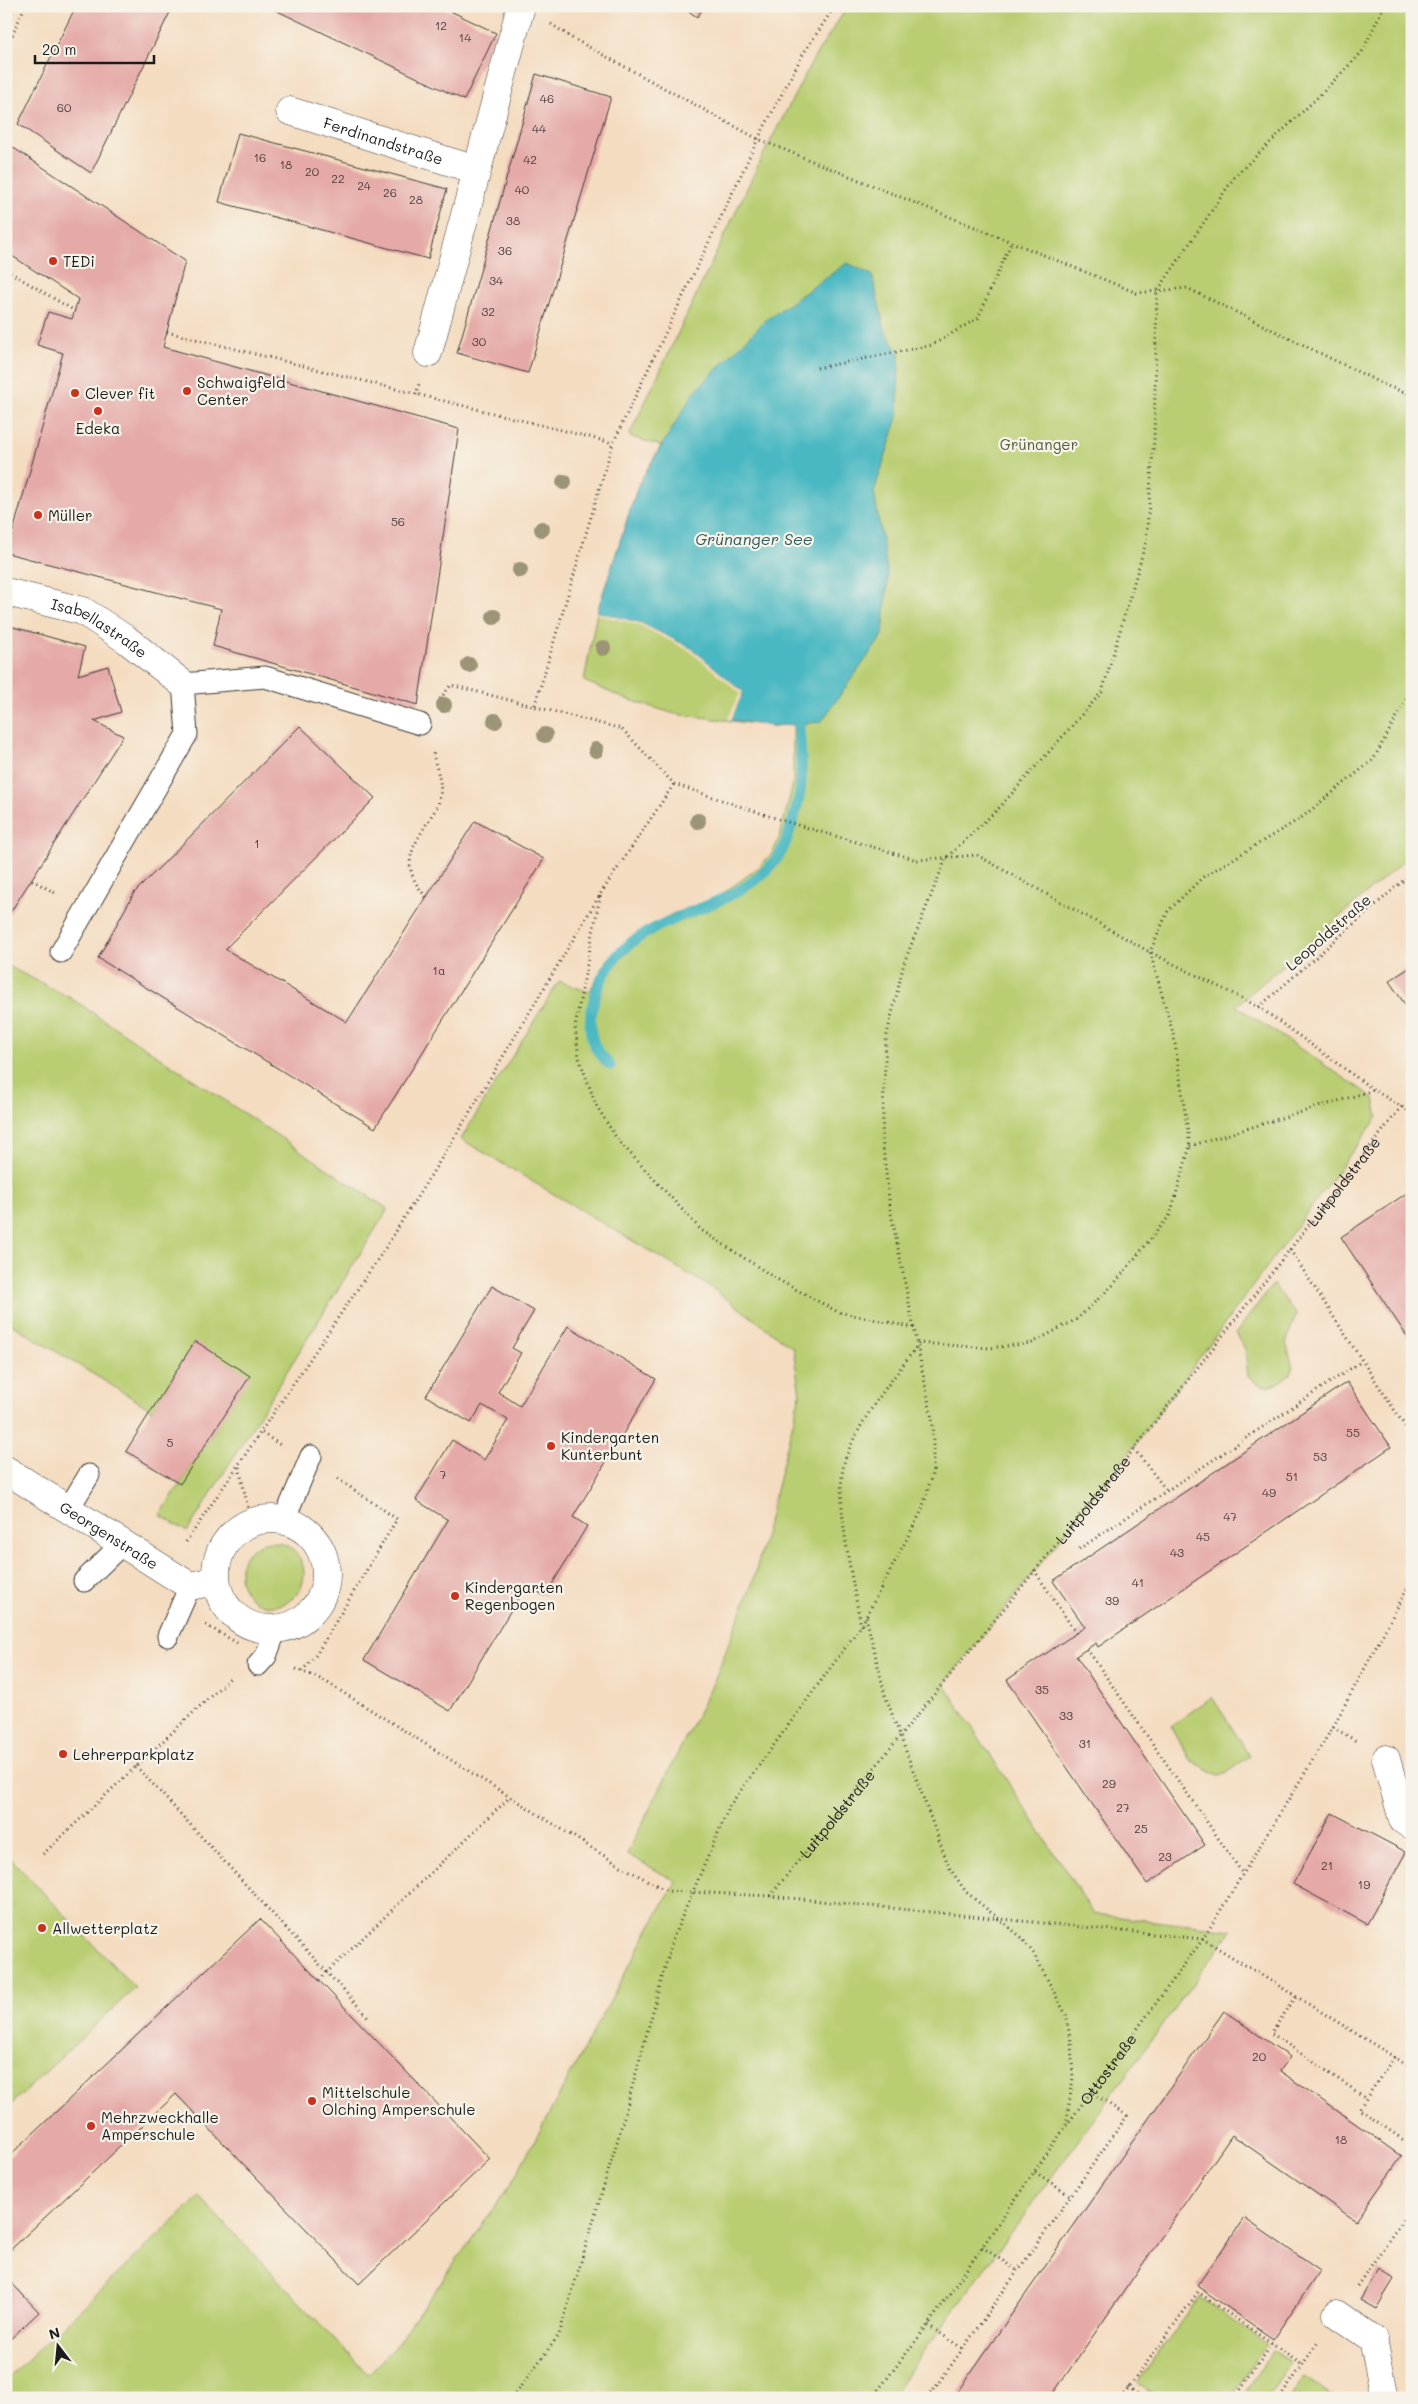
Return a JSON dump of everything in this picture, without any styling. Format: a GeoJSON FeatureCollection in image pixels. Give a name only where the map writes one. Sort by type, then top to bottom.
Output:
{"type":"FeatureCollection","features":[{"type":"Feature","properties":{"kind":"street"},"geometry":{"type":"LineString","coordinates":[[428,353],[476,170],[522,6]]}},
{"type":"Feature","properties":{"kind":"street","name":"Ferdinandstraße"},"geometry":{"type":"LineString","coordinates":[[290,111],[476,170]]}},
{"type":"Feature","properties":{"kind":"street","name":"Isabellastraße"},"geometry":{"type":"LineString","coordinates":[[6,592],[83,611],[127,640],[183,684]]}},
{"type":"Feature","properties":{"kind":"street","name":"Georgenstraße"},"geometry":{"type":"LineString","coordinates":[[6,1470],[69,1508],[167,1572],[185,1597]]}},
{"type":"Feature","properties":{"kind":"street"},"geometry":{"type":"LineString","coordinates":[[268,1519],[284,1520],[300,1527],[314,1538],[322,1552],[327,1569],[325,1586],[319,1603],[308,1616],[293,1625],[276,1629],[258,1628],[237,1617],[221,1598],[216,1581],[217,1563],[224,1546],[236,1532],[251,1522],[268,1519]]}},
{"type":"Feature","properties":{"kind":"street"},"geometry":{"type":"LineString","coordinates":[[185,1597],[216,1581]]}},
{"type":"Feature","properties":{"kind":"street"},"geometry":{"type":"LineString","coordinates":[[1386,1759],[1403,1820],[1412,1826]]}},
{"type":"Feature","properties":{"kind":"street"},"geometry":{"type":"LineString","coordinates":[[1337,2314],[1373,2339],[1385,2398]]}},
{"type":"Feature","properties":{"kind":"lane"},"geometry":{"type":"LineString","coordinates":[[61,952],[187,734],[183,684],[265,677],[420,724]]}},
{"type":"Feature","properties":{"kind":"lane"},"geometry":{"type":"LineString","coordinates":[[284,1520],[309,1459]]}},
{"type":"Feature","properties":{"kind":"lane"},"geometry":{"type":"LineString","coordinates":[[69,1508],[89,1475]]}},
{"type":"Feature","properties":{"kind":"lane"},"geometry":{"type":"LineString","coordinates":[[84,1581],[122,1544]]}},
{"type":"Feature","properties":{"kind":"lane"},"geometry":{"type":"LineString","coordinates":[[168,1636],[185,1597]]}},
{"type":"Feature","properties":{"kind":"lane"},"geometry":{"type":"LineString","coordinates":[[260,1658],[276,1629]]}},
{"type":"Feature","properties":{"kind":"path"},"geometry":{"type":"LineString","coordinates":[[6,49],[25,6]]}},
{"type":"Feature","properties":{"kind":"path"},"geometry":{"type":"LineString","coordinates":[[534,705],[614,443],[758,140],[803,54],[835,6]]}},
{"type":"Feature","properties":{"kind":"path"},"geometry":{"type":"LineString","coordinates":[[512,2398],[559,2335],[617,2142],[673,1938],[730,1805],[866,1618],[922,1510],[933,1471],[933,1424],[916,1328],[890,1208],[882,1138],[886,1048],[904,963],[946,858],[1000,807],[1102,692],[1146,542],[1154,440],[1157,292],[1235,176],[1362,52],[1384,6]]}},
{"type":"Feature","properties":{"kind":"path"},"geometry":{"type":"LineString","coordinates":[[549,22],[572,38],[758,140],[1137,293],[1187,288],[1387,386],[1412,395]]}},
{"type":"Feature","properties":{"kind":"path"},"geometry":{"type":"LineString","coordinates":[[817,368],[932,345],[978,318],[1011,243]]}},
{"type":"Feature","properties":{"kind":"path"},"geometry":{"type":"LineString","coordinates":[[6,270],[75,311]]}},
{"type":"Feature","properties":{"kind":"path"},"geometry":{"type":"LineString","coordinates":[[167,332],[614,443]]}},
{"type":"Feature","properties":{"kind":"path"},"geometry":{"type":"LineString","coordinates":[[426,897],[416,884],[409,863],[413,847],[439,803],[442,784],[433,755],[432,742],[420,724],[451,685],[622,729],[674,784],[784,821],[917,860],[977,855],[1150,952],[1259,1007],[1374,1090],[1412,1113]]}},
{"type":"Feature","properties":{"kind":"path"},"geometry":{"type":"LineString","coordinates":[[918,1343],[989,1348],[1032,1343],[1078,1319],[1114,1284],[1170,1215],[1190,1146],[1174,1037],[1150,952],[1168,911],[1203,878],[1301,818],[1373,760],[1411,691],[1412,685]]}},
{"type":"Feature","properties":{"kind":"path"},"geometry":{"type":"LineString","coordinates":[[167,1572],[389,1242],[456,1135],[601,893],[674,784]]}},
{"type":"Feature","properties":{"kind":"path","name":"Leopoldstraße"},"geometry":{"type":"LineString","coordinates":[[1259,1007],[1412,873]]}},
{"type":"Feature","properties":{"kind":"path"},"geometry":{"type":"LineString","coordinates":[[601,893],[575,1027],[579,1058],[596,1105],[617,1138],[701,1230],[775,1278],[838,1312],[916,1328]]}},
{"type":"Feature","properties":{"kind":"path"},"geometry":{"type":"LineString","coordinates":[[1190,1146],[1374,1090]]}},
{"type":"Feature","properties":{"kind":"path","name":"Luitpoldstraße"},"geometry":{"type":"LineString","coordinates":[[770,1896],[1134,1449],[1402,1106]]}},
{"type":"Feature","properties":{"kind":"path"},"geometry":{"type":"LineString","coordinates":[[1290,1250],[1412,1437]]}},
{"type":"Feature","properties":{"kind":"path"},"geometry":{"type":"LineString","coordinates":[[861,1626],[842,1501],[845,1462],[858,1430],[918,1343]]}},
{"type":"Feature","properties":{"kind":"path"},"geometry":{"type":"LineString","coordinates":[[1078,1549],[1362,1361]]}},
{"type":"Feature","properties":{"kind":"path"},"geometry":{"type":"LineString","coordinates":[[262,1433],[309,1459],[397,1519],[316,1655],[302,1671]]}},
{"type":"Feature","properties":{"kind":"path"},"geometry":{"type":"LineString","coordinates":[[1134,1449],[1166,1491]]}},
{"type":"Feature","properties":{"kind":"path"},"geometry":{"type":"LineString","coordinates":[[239,1466],[251,1522]]}},
{"type":"Feature","properties":{"kind":"path"},"geometry":{"type":"LineString","coordinates":[[1034,1570],[1076,1633]]}},
{"type":"Feature","properties":{"kind":"path","name":"Ottostraße"},"geometry":{"type":"LineString","coordinates":[[872,2398],[928,2325],[1066,2126],[1203,1939],[1333,1727],[1412,1580]]}},
{"type":"Feature","properties":{"kind":"path"},"geometry":{"type":"LineString","coordinates":[[185,1597],[222,1635],[260,1658],[302,1671],[323,1680],[620,1865],[667,1891],[770,1896],[999,1919],[1090,1926],[1203,1939],[1412,2068]]}},
{"type":"Feature","properties":{"kind":"path"},"geometry":{"type":"LineString","coordinates":[[866,1618],[885,1695],[949,1866],[966,1892],[1021,1937],[1034,1954],[1066,2015],[1071,2042],[1073,2078],[1066,2126]]}},
{"type":"Feature","properties":{"kind":"path"},"geometry":{"type":"LineString","coordinates":[[1087,1649],[1243,1874]]}},
{"type":"Feature","properties":{"kind":"path"},"geometry":{"type":"LineString","coordinates":[[43,1854],[136,1766],[260,1658]]}},
{"type":"Feature","properties":{"kind":"path"},"geometry":{"type":"LineString","coordinates":[[136,1766],[370,2019]]}},
{"type":"Feature","properties":{"kind":"path"},"geometry":{"type":"LineString","coordinates":[[319,1980],[510,1797]]}},
{"type":"Feature","properties":{"kind":"path"},"geometry":{"type":"LineString","coordinates":[[1296,1997],[1271,2033],[1366,2098]]}},
{"type":"Feature","properties":{"kind":"path"},"geometry":{"type":"LineString","coordinates":[[1394,2057],[1359,2109],[1412,2146]]}},
{"type":"Feature","properties":{"kind":"path"},"geometry":{"type":"LineString","coordinates":[[928,2398],[1127,2116],[1091,2092]]}},
{"type":"Feature","properties":{"kind":"path"},"geometry":{"type":"LineString","coordinates":[[1034,2172],[1071,2196]]}},
{"type":"Feature","properties":{"kind":"path"},"geometry":{"type":"LineString","coordinates":[[1280,2398],[1412,2207]]}},
{"type":"Feature","properties":{"kind":"path"},"geometry":{"type":"LineString","coordinates":[[982,2247],[1018,2271]]}},
{"type":"Feature","properties":{"kind":"path"},"geometry":{"type":"LineString","coordinates":[[1121,2398],[1198,2292],[1302,2365]]}},
{"type":"Feature","properties":{"kind":"path"},"geometry":{"type":"LineString","coordinates":[[928,2325],[963,2349]]}},
{"type":"Feature","properties":{"kind":"path"},"geometry":{"type":"LineString","coordinates":[[1235,2398],[1272,2344]]}},
{"type":"Feature","properties":{"kind":"path"},"geometry":{"type":"LineString","coordinates":[[1128,2387],[1144,2398]]}},
{"type":"Feature","properties":{"kind":"path"},"geometry":{"type":"LineString","coordinates":[[702,2398],[725,2398]]}},
{"type":"Feature","properties":{"kind":"green space","name":"Grünanger"},"geometry":{"type":"Polygon","coordinates":[[[848,6],[1412,6],[1412,854],[1236,1006],[1374,1098],[1378,1117],[1114,1473],[944,1684],[1094,1914],[1232,1930],[890,2398],[6,2398],[6,2380],[199,2197],[368,2374],[394,2348],[511,2184],[660,1909],[677,1882],[627,1854],[714,1681],[754,1579],[800,1394],[793,1348],[712,1288],[461,1139],[559,981],[589,992],[606,961],[629,938],[672,914],[719,896],[758,868],[773,852],[780,836],[793,784],[793,724],[773,726],[675,714],[623,698],[584,681],[597,612],[639,483],[661,446],[629,436],[761,159],[814,58],[848,6]]]}},
{"type":"Feature","properties":{"kind":"green space"},"geometry":{"type":"Polygon","coordinates":[[[6,965],[69,997],[388,1209],[187,1532],[160,1515],[249,1376],[195,1342],[152,1410],[6,1321],[6,965]]]}},
{"type":"Feature","properties":{"kind":"green space"},"geometry":{"type":"Polygon","coordinates":[[[1273,1284],[1296,1314],[1286,1343],[1293,1367],[1290,1374],[1278,1383],[1268,1387],[1257,1383],[1248,1376],[1245,1349],[1236,1333],[1273,1284]]]}},
{"type":"Feature","properties":{"kind":"green space"},"geometry":{"type":"Polygon","coordinates":[[[266,1542],[278,1542],[295,1551],[302,1562],[304,1574],[302,1586],[295,1597],[278,1606],[266,1606],[254,1601],[245,1592],[240,1580],[240,1568],[245,1556],[254,1547],[266,1542]]]}},
{"type":"Feature","properties":{"kind":"green space"},"geometry":{"type":"Polygon","coordinates":[[[1212,1697],[1250,1756],[1221,1776],[1190,1760],[1171,1726],[1212,1697]]]}},
{"type":"Feature","properties":{"kind":"green space","name":"Allwetterplatz"},"geometry":{"type":"Polygon","coordinates":[[[11,1859],[135,1988],[6,2109],[6,1863],[11,1859]]]}},
{"type":"Feature","properties":{"kind":"green space"},"geometry":{"type":"Polygon","coordinates":[[[1199,2297],[1267,2344],[1229,2398],[1158,2398],[1137,2383],[1199,2297]]]}},
{"type":"Feature","properties":{"kind":"green space"},"geometry":{"type":"Polygon","coordinates":[[[1273,2351],[1290,2363],[1266,2398],[1241,2398],[1273,2351]]]}},
{"type":"Feature","properties":{"kind":"green space"},"geometry":{"type":"Polygon","coordinates":[[[1304,2376],[1337,2398],[1290,2398],[1304,2376]]]}},
{"type":"Feature","properties":{"kind":"water","name":"Grünanger See"},"geometry":{"type":"Polygon","coordinates":[[[847,263],[872,275],[885,330],[899,353],[898,417],[874,492],[888,576],[883,635],[821,722],[773,726],[731,720],[743,692],[692,649],[640,623],[597,612],[639,483],[695,391],[766,320],[847,263]]]}},
{"type":"Feature","properties":{"kind":"pier"},"geometry":{"type":"Polygon","coordinates":[[[597,612],[640,623],[692,649],[743,692],[731,720],[728,719],[740,693],[690,651],[639,625],[596,614],[597,612]]]}},
{"type":"Feature","properties":{"kind":"building"},"geometry":{"type":"Polygon","coordinates":[[[76,6],[173,6],[91,173],[18,124],[76,6]]]}},
{"type":"Feature","properties":{"kind":"building"},"geometry":{"type":"Polygon","coordinates":[[[267,6],[440,6],[496,33],[464,100],[267,6]]]}},
{"type":"Feature","properties":{"kind":"building"},"geometry":{"type":"Polygon","coordinates":[[[681,6],[705,6],[697,17],[681,6]]]}},
{"type":"Feature","properties":{"kind":"building"},"geometry":{"type":"Polygon","coordinates":[[[536,74],[611,97],[528,373],[457,353],[536,74]]]}},
{"type":"Feature","properties":{"kind":"building"},"geometry":{"type":"Polygon","coordinates":[[[238,133],[447,189],[428,259],[219,202],[238,133]]]}},
{"type":"Feature","properties":{"kind":"building","name":"Schwaigfeld Center"},"geometry":{"type":"Polygon","coordinates":[[[6,143],[185,261],[163,347],[459,429],[418,705],[213,646],[221,609],[7,553],[63,353],[37,345],[48,312],[72,319],[78,299],[6,252],[6,143]]]}},
{"type":"Feature","properties":{"kind":"building"},"geometry":{"type":"Polygon","coordinates":[[[6,625],[85,647],[78,675],[108,666],[121,712],[94,721],[123,736],[6,919],[6,625]]]}},
{"type":"Feature","properties":{"kind":"building"},"geometry":{"type":"Polygon","coordinates":[[[300,726],[375,798],[225,949],[347,1022],[475,821],[544,859],[375,1128],[98,958],[134,893],[300,726]]]}},
{"type":"Feature","properties":{"kind":"building"},"geometry":{"type":"Polygon","coordinates":[[[1412,966],[1412,1015],[1389,981],[1412,966]]]}},
{"type":"Feature","properties":{"kind":"building"},"geometry":{"type":"Polygon","coordinates":[[[1410,1191],[1412,1194],[1412,1344],[1341,1237],[1410,1191]]]}},
{"type":"Feature","properties":{"kind":"building"},"geometry":{"type":"Polygon","coordinates":[[[492,1286],[534,1311],[512,1348],[521,1353],[498,1392],[520,1406],[568,1326],[656,1379],[573,1517],[587,1526],[545,1596],[526,1585],[450,1711],[364,1660],[448,1520],[416,1500],[452,1440],[484,1460],[508,1420],[482,1405],[471,1423],[426,1396],[492,1286]]]}},
{"type":"Feature","properties":{"kind":"building"},"geometry":{"type":"Polygon","coordinates":[[[195,1341],[250,1376],[180,1484],[126,1451],[195,1341]]]}},
{"type":"Feature","properties":{"kind":"building"},"geometry":{"type":"Polygon","coordinates":[[[1347,1382],[1391,1447],[1098,1647],[1096,1643],[1076,1656],[1205,1845],[1147,1884],[1007,1680],[1085,1627],[1053,1581],[1347,1382]]]}},
{"type":"Feature","properties":{"kind":"building"},"geometry":{"type":"Polygon","coordinates":[[[1332,1813],[1406,1852],[1367,1924],[1293,1884],[1332,1813]]]}},
{"type":"Feature","properties":{"kind":"building"},"geometry":{"type":"Polygon","coordinates":[[[260,1919],[490,2159],[359,2284],[176,2094],[6,2254],[6,2159],[260,1919]]]}},
{"type":"Feature","properties":{"kind":"building"},"geometry":{"type":"Polygon","coordinates":[[[1224,2011],[1290,2057],[1280,2071],[1402,2156],[1356,2221],[1232,2135],[1050,2398],[953,2398],[1224,2011]]]}},
{"type":"Feature","properties":{"kind":"building"},"geometry":{"type":"Polygon","coordinates":[[[1244,2218],[1320,2271],[1273,2339],[1197,2286],[1244,2218]]]}},
{"type":"Feature","properties":{"kind":"building"},"geometry":{"type":"Polygon","coordinates":[[[1379,2269],[1394,2279],[1376,2309],[1360,2300],[1379,2269]]]}},
{"type":"Feature","properties":{"kind":"building"},"geometry":{"type":"Polygon","coordinates":[[[6,2277],[39,2312],[6,2343],[6,2277]]]}},
{"type":"Feature","properties":{"kind":"waterway"},"geometry":{"type":"LineString","coordinates":[[610,1065],[595,1046],[592,1040],[590,1025],[592,1008],[604,974],[623,950],[647,933],[730,895],[756,879],[778,857],[789,832],[800,789],[799,725]]}},
{"type":"Feature","properties":{"kind":"place","name":"TEDi"},"geometry":{"type":"Point","coordinates":[53,261]}},
{"type":"Feature","properties":{"kind":"place","name":"Schwaigfeld Center"},"geometry":{"type":"Point","coordinates":[187,391]}},
{"type":"Feature","properties":{"kind":"place","name":"Clever fit"},"geometry":{"type":"Point","coordinates":[75,393]}},
{"type":"Feature","properties":{"kind":"place","name":"Edeka"},"geometry":{"type":"Point","coordinates":[98,411]}},
{"type":"Feature","properties":{"kind":"place","name":"Müller"},"geometry":{"type":"Point","coordinates":[38,515]}},
{"type":"Feature","properties":{"kind":"place","name":"Kindergarten Kunterbunt"},"geometry":{"type":"Point","coordinates":[551,1446]}},
{"type":"Feature","properties":{"kind":"place","name":"Kindergarten Regenbogen"},"geometry":{"type":"Point","coordinates":[455,1596]}},
{"type":"Feature","properties":{"kind":"place","name":"Lehrerparkplatz"},"geometry":{"type":"Point","coordinates":[63,1754]}},
{"type":"Feature","properties":{"kind":"place","name":"Allwetterplatz"},"geometry":{"type":"Point","coordinates":[42,1928]}},
{"type":"Feature","properties":{"kind":"place","name":"Mittelschule Olching Amperschule"},"geometry":{"type":"Point","coordinates":[312,2101]}},
{"type":"Feature","properties":{"kind":"place","name":"Mehrzweckhalle Amperschule"},"geometry":{"type":"Point","coordinates":[91,2126]}}]}
